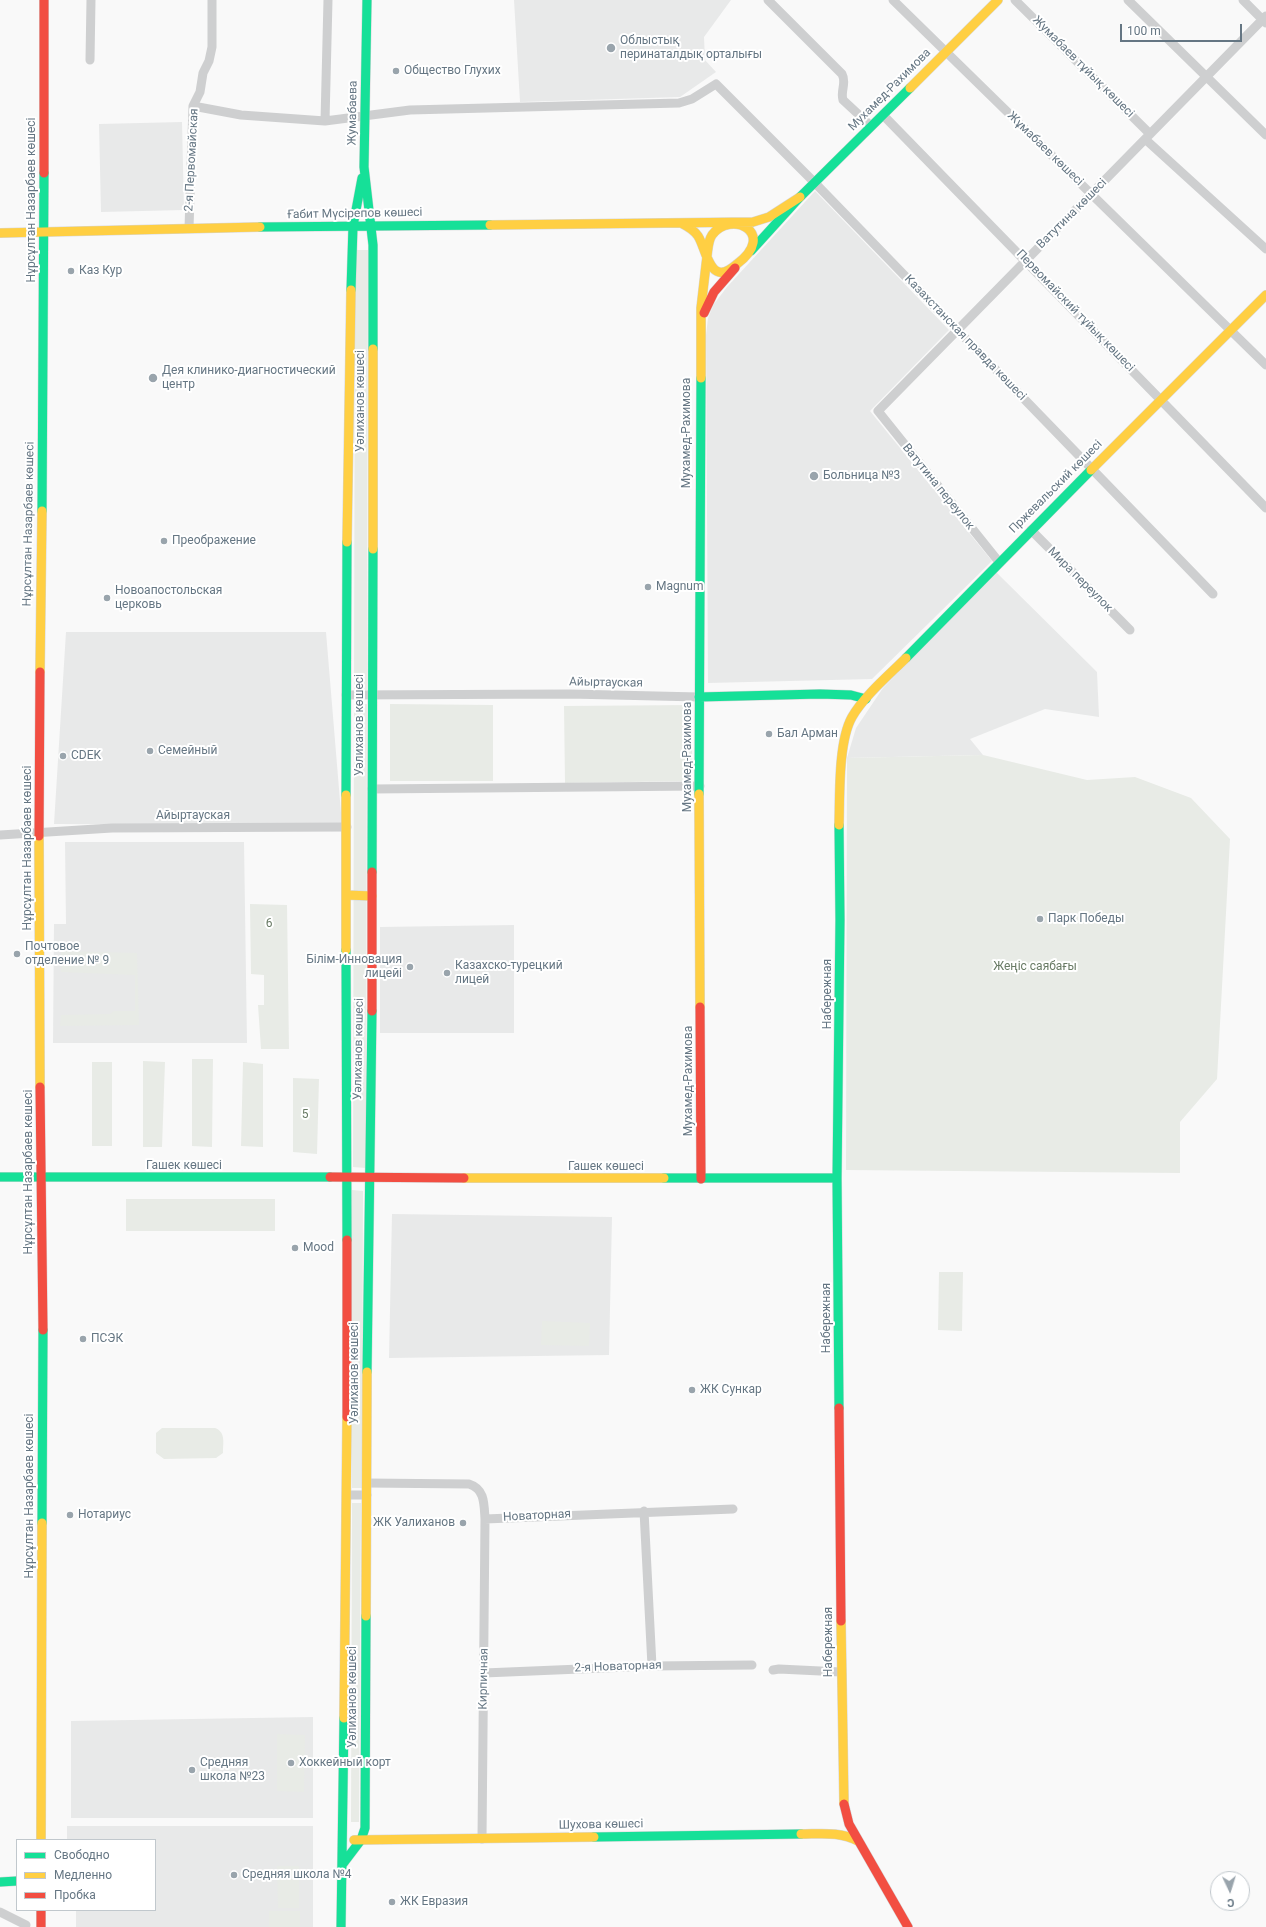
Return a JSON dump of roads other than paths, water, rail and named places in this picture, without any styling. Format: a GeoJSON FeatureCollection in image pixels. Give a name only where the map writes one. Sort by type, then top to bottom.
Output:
{"type":"FeatureCollection","features":[{"type":"Feature","properties":{"kind":"main road","name":"Нұрсұлтан Назарбаев көшесі"},"geometry":{"type":"LineString","coordinates":[[41,1839],[43,1355],[40,1177],[40,832],[44,0]]}},
{"type":"Feature","properties":{"kind":"main road","name":"Жумабаева"},"geometry":{"type":"LineString","coordinates":[[367,0],[364,167],[371,226]]}},
{"type":"Feature","properties":{"kind":"main road","name":"Мухамед-Рахимова"},"geometry":{"type":"LineString","coordinates":[[800,197],[998,0]]}},
{"type":"Feature","properties":{"kind":"main road"},"geometry":{"type":"LineString","coordinates":[[353,226],[364,167]]}},
{"type":"Feature","properties":{"kind":"main road"},"geometry":{"type":"LineString","coordinates":[[699,335],[707,256],[712,235],[720,228],[733,224],[764,219],[800,197]]}},
{"type":"Feature","properties":{"kind":"main road"},"geometry":{"type":"LineString","coordinates":[[699,335],[703,317],[709,301],[720,284],[800,197]]}},
{"type":"Feature","properties":{"kind":"main road","name":"Ғабит Мүсірепов көшесі"},"geometry":{"type":"LineString","coordinates":[[0,233],[189,228],[666,223],[733,224]]}},
{"type":"Feature","properties":{"kind":"main road"},"geometry":{"type":"LineString","coordinates":[[681,223],[698,236],[711,269],[721,272],[729,270],[743,260],[753,246],[754,236],[747,227],[733,224]]}},
{"type":"Feature","properties":{"kind":"main road","name":"Уәлиханов көшесі"},"geometry":{"type":"LineString","coordinates":[[341,1927],[347,1495],[348,1277],[346,1178],[346,695],[349,353],[353,226]]}},
{"type":"Feature","properties":{"kind":"main road","name":"Уәлиханов көшесі"},"geometry":{"type":"LineString","coordinates":[[342,1865],[361,1840],[365,1828],[367,1483],[372,1179],[373,246],[371,226]]}},
{"type":"Feature","properties":{"kind":"main road","name":"Пржевальский көшесі"},"geometry":{"type":"LineString","coordinates":[[866,699],[1160,399],[1266,295]]}},
{"type":"Feature","properties":{"kind":"main road","name":"Мухамед-Рахимова"},"geometry":{"type":"LineString","coordinates":[[699,335],[701,1179]]}},
{"type":"Feature","properties":{"kind":"main road"},"geometry":{"type":"LineString","coordinates":[[833,695],[846,706],[848,725]]}},
{"type":"Feature","properties":{"kind":"main road","name":"Айыртауская"},"geometry":{"type":"LineString","coordinates":[[699,696],[851,695],[866,699]]}},
{"type":"Feature","properties":{"kind":"main road","name":"Набережная"},"geometry":{"type":"LineString","coordinates":[[866,699],[856,711],[848,725],[843,748],[838,836],[840,935],[837,1178],[843,1799],[848,1821],[858,1841],[908,1927]]}},
{"type":"Feature","properties":{"kind":"main road"},"geometry":{"type":"LineString","coordinates":[[346,896],[372,896]]}},
{"type":"Feature","properties":{"kind":"main road","name":"Гашек көшесі"},"geometry":{"type":"LineString","coordinates":[[0,1177],[372,1179],[837,1178]]}},
{"type":"Feature","properties":{"kind":"main road"},"geometry":{"type":"LineString","coordinates":[[831,1835],[838,1832],[842,1827],[843,1799]]}},
{"type":"Feature","properties":{"kind":"main road","name":"Шухова көшесі"},"geometry":{"type":"LineString","coordinates":[[342,1841],[831,1835],[847,1835],[858,1841]]}},
{"type":"Feature","properties":{"kind":"main road"},"geometry":{"type":"LineString","coordinates":[[0,1882],[16,1881]]}},
{"type":"Feature","properties":{"kind":"main road"},"geometry":{"type":"LineString","coordinates":[[41,1911],[41,1926]]}},
{"type":"Feature","properties":{"kind":"street"},"geometry":{"type":"LineString","coordinates":[[90,60],[91,0]]}},
{"type":"Feature","properties":{"kind":"street","name":"2-я Первомайская"},"geometry":{"type":"LineString","coordinates":[[189,228],[193,106],[200,92],[203,73],[209,61],[212,47],[212,0]]}},
{"type":"Feature","properties":{"kind":"street"},"geometry":{"type":"LineString","coordinates":[[325,121],[328,0]]}},
{"type":"Feature","properties":{"kind":"street"},"geometry":{"type":"LineString","coordinates":[[768,0],[842,74],[845,81],[842,97],[871,126]]}},
{"type":"Feature","properties":{"kind":"street","name":"Жұмабаев көшесі"},"geometry":{"type":"LineString","coordinates":[[892,0],[1266,364]]}},
{"type":"Feature","properties":{"kind":"street","name":"Жумабаев тұйық көшесі"},"geometry":{"type":"LineString","coordinates":[[1015,0],[1148,136],[1266,249]]}},
{"type":"Feature","properties":{"kind":"street"},"geometry":{"type":"LineString","coordinates":[[1128,0],[1266,135]]}},
{"type":"Feature","properties":{"kind":"street"},"geometry":{"type":"LineString","coordinates":[[1243,0],[1265,19]]}},
{"type":"Feature","properties":{"kind":"street","name":"Ватутина көшесі"},"geometry":{"type":"LineString","coordinates":[[878,411],[1206,77],[1265,19]]}},
{"type":"Feature","properties":{"kind":"street","name":"Казахстанская правда көшесі"},"geometry":{"type":"LineString","coordinates":[[364,117],[410,110],[679,103],[692,100],[716,84],[815,182],[1213,594]]}},
{"type":"Feature","properties":{"kind":"street"},"geometry":{"type":"LineString","coordinates":[[193,106],[241,115],[325,121],[364,117]]}},
{"type":"Feature","properties":{"kind":"street","name":"Первомайский тұйық көшесі"},"geometry":{"type":"LineString","coordinates":[[883,115],[1266,508]]}},
{"type":"Feature","properties":{"kind":"street","name":"Ватутина переулок"},"geometry":{"type":"LineString","coordinates":[[878,411],[999,562]]}},
{"type":"Feature","properties":{"kind":"street","name":"Мира переулок"},"geometry":{"type":"LineString","coordinates":[[1031,530],[1130,630]]}},
{"type":"Feature","properties":{"kind":"street","name":"Айыртауская"},"geometry":{"type":"LineString","coordinates":[[346,695],[570,694],[699,696]]}},
{"type":"Feature","properties":{"kind":"street"},"geometry":{"type":"LineString","coordinates":[[372,789],[700,786]]}},
{"type":"Feature","properties":{"kind":"street","name":"Айыртауская"},"geometry":{"type":"LineString","coordinates":[[0,835],[112,828],[347,828]]}},
{"type":"Feature","properties":{"kind":"street","name":"Новаторная"},"geometry":{"type":"LineString","coordinates":[[367,1483],[469,1484],[477,1487],[482,1494],[485,1519],[644,1511],[733,1509]]}},
{"type":"Feature","properties":{"kind":"street"},"geometry":{"type":"LineString","coordinates":[[347,1495],[367,1495]]}},
{"type":"Feature","properties":{"kind":"street"},"geometry":{"type":"LineString","coordinates":[[644,1511],[652,1666]]}},
{"type":"Feature","properties":{"kind":"street","name":"Кирпичная"},"geometry":{"type":"LineString","coordinates":[[482,1839],[485,1519]]}},
{"type":"Feature","properties":{"kind":"street","name":"2-я Новаторная"},"geometry":{"type":"LineString","coordinates":[[484,1673],[652,1666],[752,1665]]}},
{"type":"Feature","properties":{"kind":"street"},"geometry":{"type":"LineString","coordinates":[[773,1670],[841,1672]]}},
{"type":"Feature","properties":{"kind":"street"},"geometry":{"type":"LineString","coordinates":[[0,1912],[26,1926],[41,1926]]}},
{"type":"Feature","properties":{"kind":"place","name":"Облыстық перинаталдық орталығы"},"geometry":{"type":"Point","coordinates":[611,48]}},
{"type":"Feature","properties":{"kind":"place","name":"Общество Глухих"},"geometry":{"type":"Point","coordinates":[396,71]}},
{"type":"Feature","properties":{"kind":"place","name":"Каз Кур"},"geometry":{"type":"Point","coordinates":[71,271]}},
{"type":"Feature","properties":{"kind":"place","name":"Дея клинико-диагностический центр"},"geometry":{"type":"Point","coordinates":[153,378]}},
{"type":"Feature","properties":{"kind":"place","name":"Больница №3"},"geometry":{"type":"Point","coordinates":[814,476]}},
{"type":"Feature","properties":{"kind":"place","name":"Преображение"},"geometry":{"type":"Point","coordinates":[164,541]}},
{"type":"Feature","properties":{"kind":"place","name":"Magnum"},"geometry":{"type":"Point","coordinates":[648,587]}},
{"type":"Feature","properties":{"kind":"place","name":"Новоапостольская церковь"},"geometry":{"type":"Point","coordinates":[107,598]}},
{"type":"Feature","properties":{"kind":"place","name":"Бал Арман"},"geometry":{"type":"Point","coordinates":[769,734]}},
{"type":"Feature","properties":{"kind":"place","name":"Семейный"},"geometry":{"type":"Point","coordinates":[150,751]}},
{"type":"Feature","properties":{"kind":"place","name":"CDEK"},"geometry":{"type":"Point","coordinates":[63,756]}},
{"type":"Feature","properties":{"kind":"place","name":"Парк Победы"},"geometry":{"type":"Point","coordinates":[1040,919]}},
{"type":"Feature","properties":{"kind":"place","name":"Почтовое отделение № 9"},"geometry":{"type":"Point","coordinates":[17,954]}},
{"type":"Feature","properties":{"kind":"place","name":"Білім-Инновация лицейі"},"geometry":{"type":"Point","coordinates":[410,967]}},
{"type":"Feature","properties":{"kind":"place","name":"Казахско-турецкий лицей"},"geometry":{"type":"Point","coordinates":[447,973]}},
{"type":"Feature","properties":{"kind":"place","name":"Mood"},"geometry":{"type":"Point","coordinates":[295,1248]}},
{"type":"Feature","properties":{"kind":"place","name":"ПСЭК"},"geometry":{"type":"Point","coordinates":[83,1339]}},
{"type":"Feature","properties":{"kind":"place","name":"ЖК Сункар"},"geometry":{"type":"Point","coordinates":[692,1390]}},
{"type":"Feature","properties":{"kind":"place","name":"Нотариус"},"geometry":{"type":"Point","coordinates":[70,1515]}},
{"type":"Feature","properties":{"kind":"place","name":"ЖК Уалиханов"},"geometry":{"type":"Point","coordinates":[463,1523]}},
{"type":"Feature","properties":{"kind":"place","name":"Хоккейный корт"},"geometry":{"type":"Point","coordinates":[291,1763]}},
{"type":"Feature","properties":{"kind":"place","name":"Средняя школа №23"},"geometry":{"type":"Point","coordinates":[192,1770]}},
{"type":"Feature","properties":{"kind":"place","name":"Средняя школа №4"},"geometry":{"type":"Point","coordinates":[234,1875]}},
{"type":"Feature","properties":{"kind":"place","name":"ЖК Евразия"},"geometry":{"type":"Point","coordinates":[392,1902]}},
{"type":"Feature","properties":{"kind":"park label","name":"6"},"geometry":{"type":"Point","coordinates":[269,924]}},
{"type":"Feature","properties":{"kind":"park label","name":"Жеңіс саябағы"},"geometry":{"type":"Point","coordinates":[1035,967]}},
{"type":"Feature","properties":{"kind":"park label","name":"5"},"geometry":{"type":"Point","coordinates":[305,1115]}}]}
